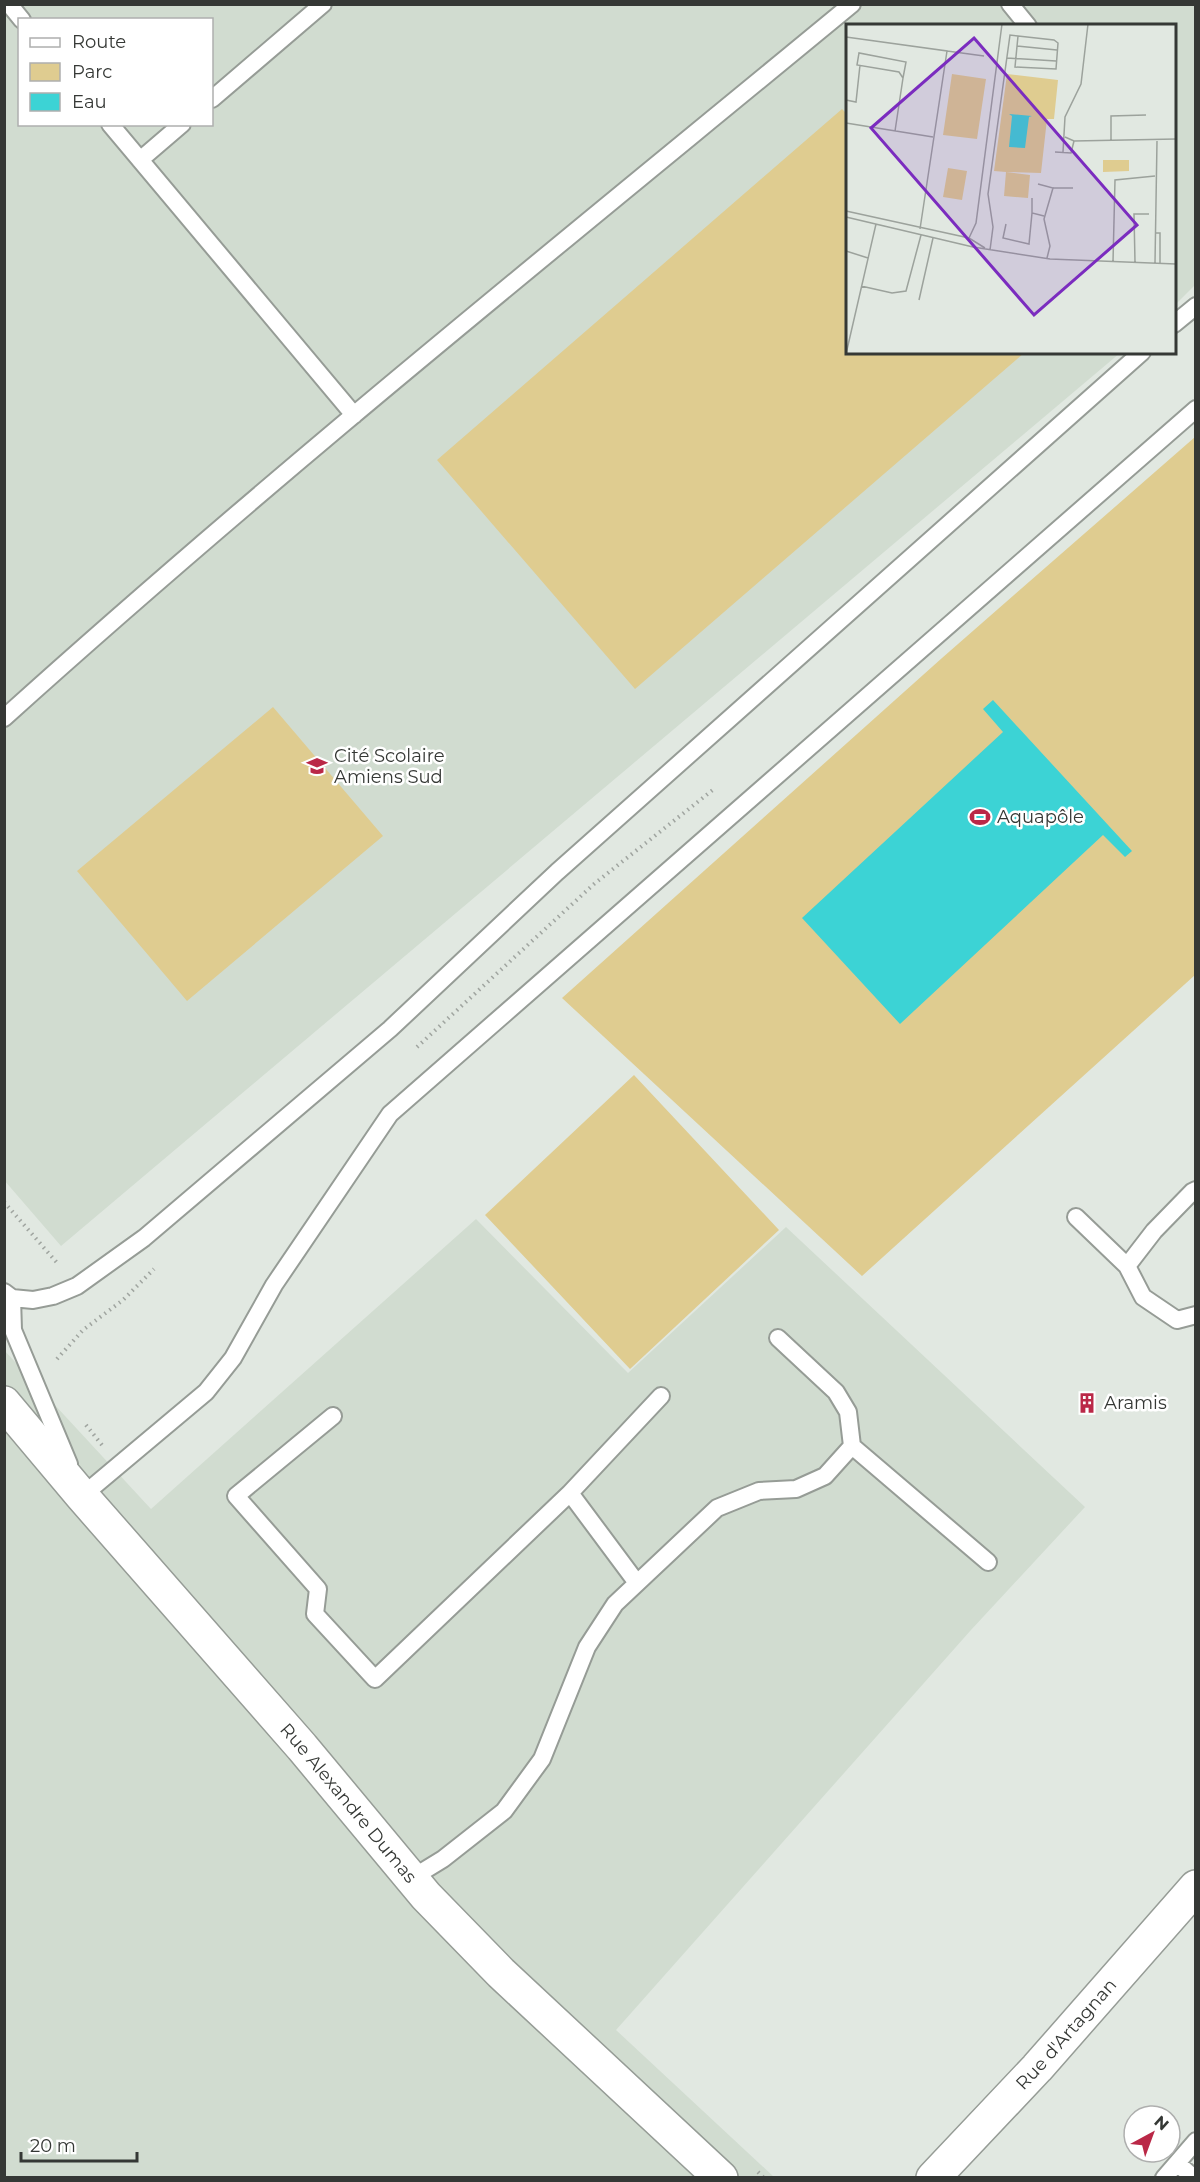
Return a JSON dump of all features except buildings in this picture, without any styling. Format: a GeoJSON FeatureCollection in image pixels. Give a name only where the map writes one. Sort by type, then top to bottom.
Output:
{"type":"FeatureCollection","features":[{"type":"Feature","properties":{"kind":"street","name":"Rue Alexandre Dumas"},"geometry":{"type":"LineString","coordinates":[[4,1403],[82,1496],[302,1747],[412,1878],[501,1973],[721,2178]]}},
{"type":"Feature","properties":{"kind":"street","name":"Rue d'Artagnan"},"geometry":{"type":"LineString","coordinates":[[933,2178],[1037,2068],[1196,1887]]}},
{"type":"Feature","properties":{"kind":"lane"},"geometry":{"type":"LineString","coordinates":[[9,4],[20,18]]}},
{"type":"Feature","properties":{"kind":"lane"},"geometry":{"type":"LineString","coordinates":[[213,98],[323,4]]}},
{"type":"Feature","properties":{"kind":"lane"},"geometry":{"type":"LineString","coordinates":[[4,718],[104,628],[354,416],[852,4]]}},
{"type":"Feature","properties":{"kind":"lane"},"geometry":{"type":"LineString","coordinates":[[1010,4],[1026,24]]}},
{"type":"Feature","properties":{"kind":"lane"},"geometry":{"type":"LineString","coordinates":[[112,126],[354,416]]}},
{"type":"Feature","properties":{"kind":"lane"},"geometry":{"type":"LineString","coordinates":[[140,160],[180,126]]}},
{"type":"Feature","properties":{"kind":"lane"},"geometry":{"type":"LineString","coordinates":[[1176,322],[1196,306]]}},
{"type":"Feature","properties":{"kind":"lane"},"geometry":{"type":"LineString","coordinates":[[1140,354],[557,872],[390,1029],[144,1238],[77,1286],[53,1296],[33,1300],[8,1295],[13,1330],[82,1496],[206,1392],[233,1358],[274,1285],[390,1114],[1196,409]]}},
{"type":"Feature","properties":{"kind":"lane"},"geometry":{"type":"LineString","coordinates":[[1127,1266],[1154,1231],[1196,1190]]}},
{"type":"Feature","properties":{"kind":"lane"},"geometry":{"type":"LineString","coordinates":[[1076,1217],[1127,1266],[1143,1297],[1177,1320],[1196,1315]]}},
{"type":"Feature","properties":{"kind":"lane"},"geometry":{"type":"LineString","coordinates":[[778,1338],[836,1392],[848,1412],[852,1446],[988,1562]]}},
{"type":"Feature","properties":{"kind":"lane"},"geometry":{"type":"LineString","coordinates":[[333,1416],[236,1496],[318,1588],[315,1614],[375,1679],[570,1493],[661,1396]]}},
{"type":"Feature","properties":{"kind":"lane"},"geometry":{"type":"LineString","coordinates":[[412,1878],[443,1860],[504,1811],[542,1760],[587,1647],[615,1604],[717,1509],[759,1491],[796,1489],[825,1476],[852,1446]]}},
{"type":"Feature","properties":{"kind":"lane"},"geometry":{"type":"LineString","coordinates":[[570,1493],[637,1583]]}},
{"type":"Feature","properties":{"kind":"lane"},"geometry":{"type":"LineString","coordinates":[[1182,2157],[1196,2141]]}},
{"type":"Feature","properties":{"kind":"lane"},"geometry":{"type":"LineString","coordinates":[[1164,2178],[1176,2164]]}},
{"type":"Feature","properties":{"kind":"lane"},"geometry":{"type":"LineString","coordinates":[[1178,2164],[1194,2178]]}},
{"type":"Feature","properties":{"kind":"path"},"geometry":{"type":"LineString","coordinates":[[409,1053],[594,884],[722,782]]}},
{"type":"Feature","properties":{"kind":"path"},"geometry":{"type":"LineString","coordinates":[[4,1202],[53,1258]]}},
{"type":"Feature","properties":{"kind":"path"},"geometry":{"type":"LineString","coordinates":[[56,1363],[59,1355],[83,1330],[123,1300],[143,1278],[162,1263]]}},
{"type":"Feature","properties":{"kind":"path"},"geometry":{"type":"LineString","coordinates":[[82,1418],[118,1464]]}},
{"type":"Feature","properties":{"kind":"path"},"geometry":{"type":"LineString","coordinates":[[756,2170],[764,2178]]}},
{"type":"Feature","properties":{"kind":"shaded area","name":"Cité Scolaire Amiens Sud"},"geometry":{"type":"Polygon","coordinates":[[[4,5],[1196,5],[1195,285],[1176,304],[1176,24],[846,24],[846,354],[1119,354],[61,1246],[4,1180],[4,5]]]}},
{"type":"Feature","properties":{"kind":"shaded area"},"geometry":{"type":"Polygon","coordinates":[[[476,1219],[628,1373],[786,1227],[1085,1507],[971,1630],[616,2030],[774,2177],[5,2177],[4,1350],[151,1509],[476,1219]]]}},
{"type":"Feature","properties":{"kind":"green space"},"geometry":{"type":"Polygon","coordinates":[[[842,109],[846,113],[846,354],[1023,354],[635,689],[437,460],[842,109]]]}},
{"type":"Feature","properties":{"kind":"green space","name":"Aquapôle"},"geometry":{"type":"Polygon","coordinates":[[[1195,437],[1195,975],[862,1276],[562,998],[942,658],[1195,437]]]}},
{"type":"Feature","properties":{"kind":"green space"},"geometry":{"type":"Polygon","coordinates":[[[273,707],[383,836],[187,1001],[77,871],[273,707]]]}},
{"type":"Feature","properties":{"kind":"green space"},"geometry":{"type":"Polygon","coordinates":[[[634,1075],[779,1230],[630,1369],[485,1215],[634,1075]]]}},
{"type":"Feature","properties":{"kind":"water"},"geometry":{"type":"Polygon","coordinates":[[[993,700],[1132,851],[1125,857],[1103,835],[900,1024],[802,918],[1003,732],[983,709],[993,700]]]}},
{"type":"Feature","properties":{"kind":"place","name":"Cité Scolaire Amiens Sud"},"geometry":{"type":"Point","coordinates":[317,766]}},
{"type":"Feature","properties":{"kind":"place","name":"Aquapôle"},"geometry":{"type":"Point","coordinates":[980,817]}},
{"type":"Feature","properties":{"kind":"place","name":"Aramis"},"geometry":{"type":"Point","coordinates":[1087,1403]}}]}
